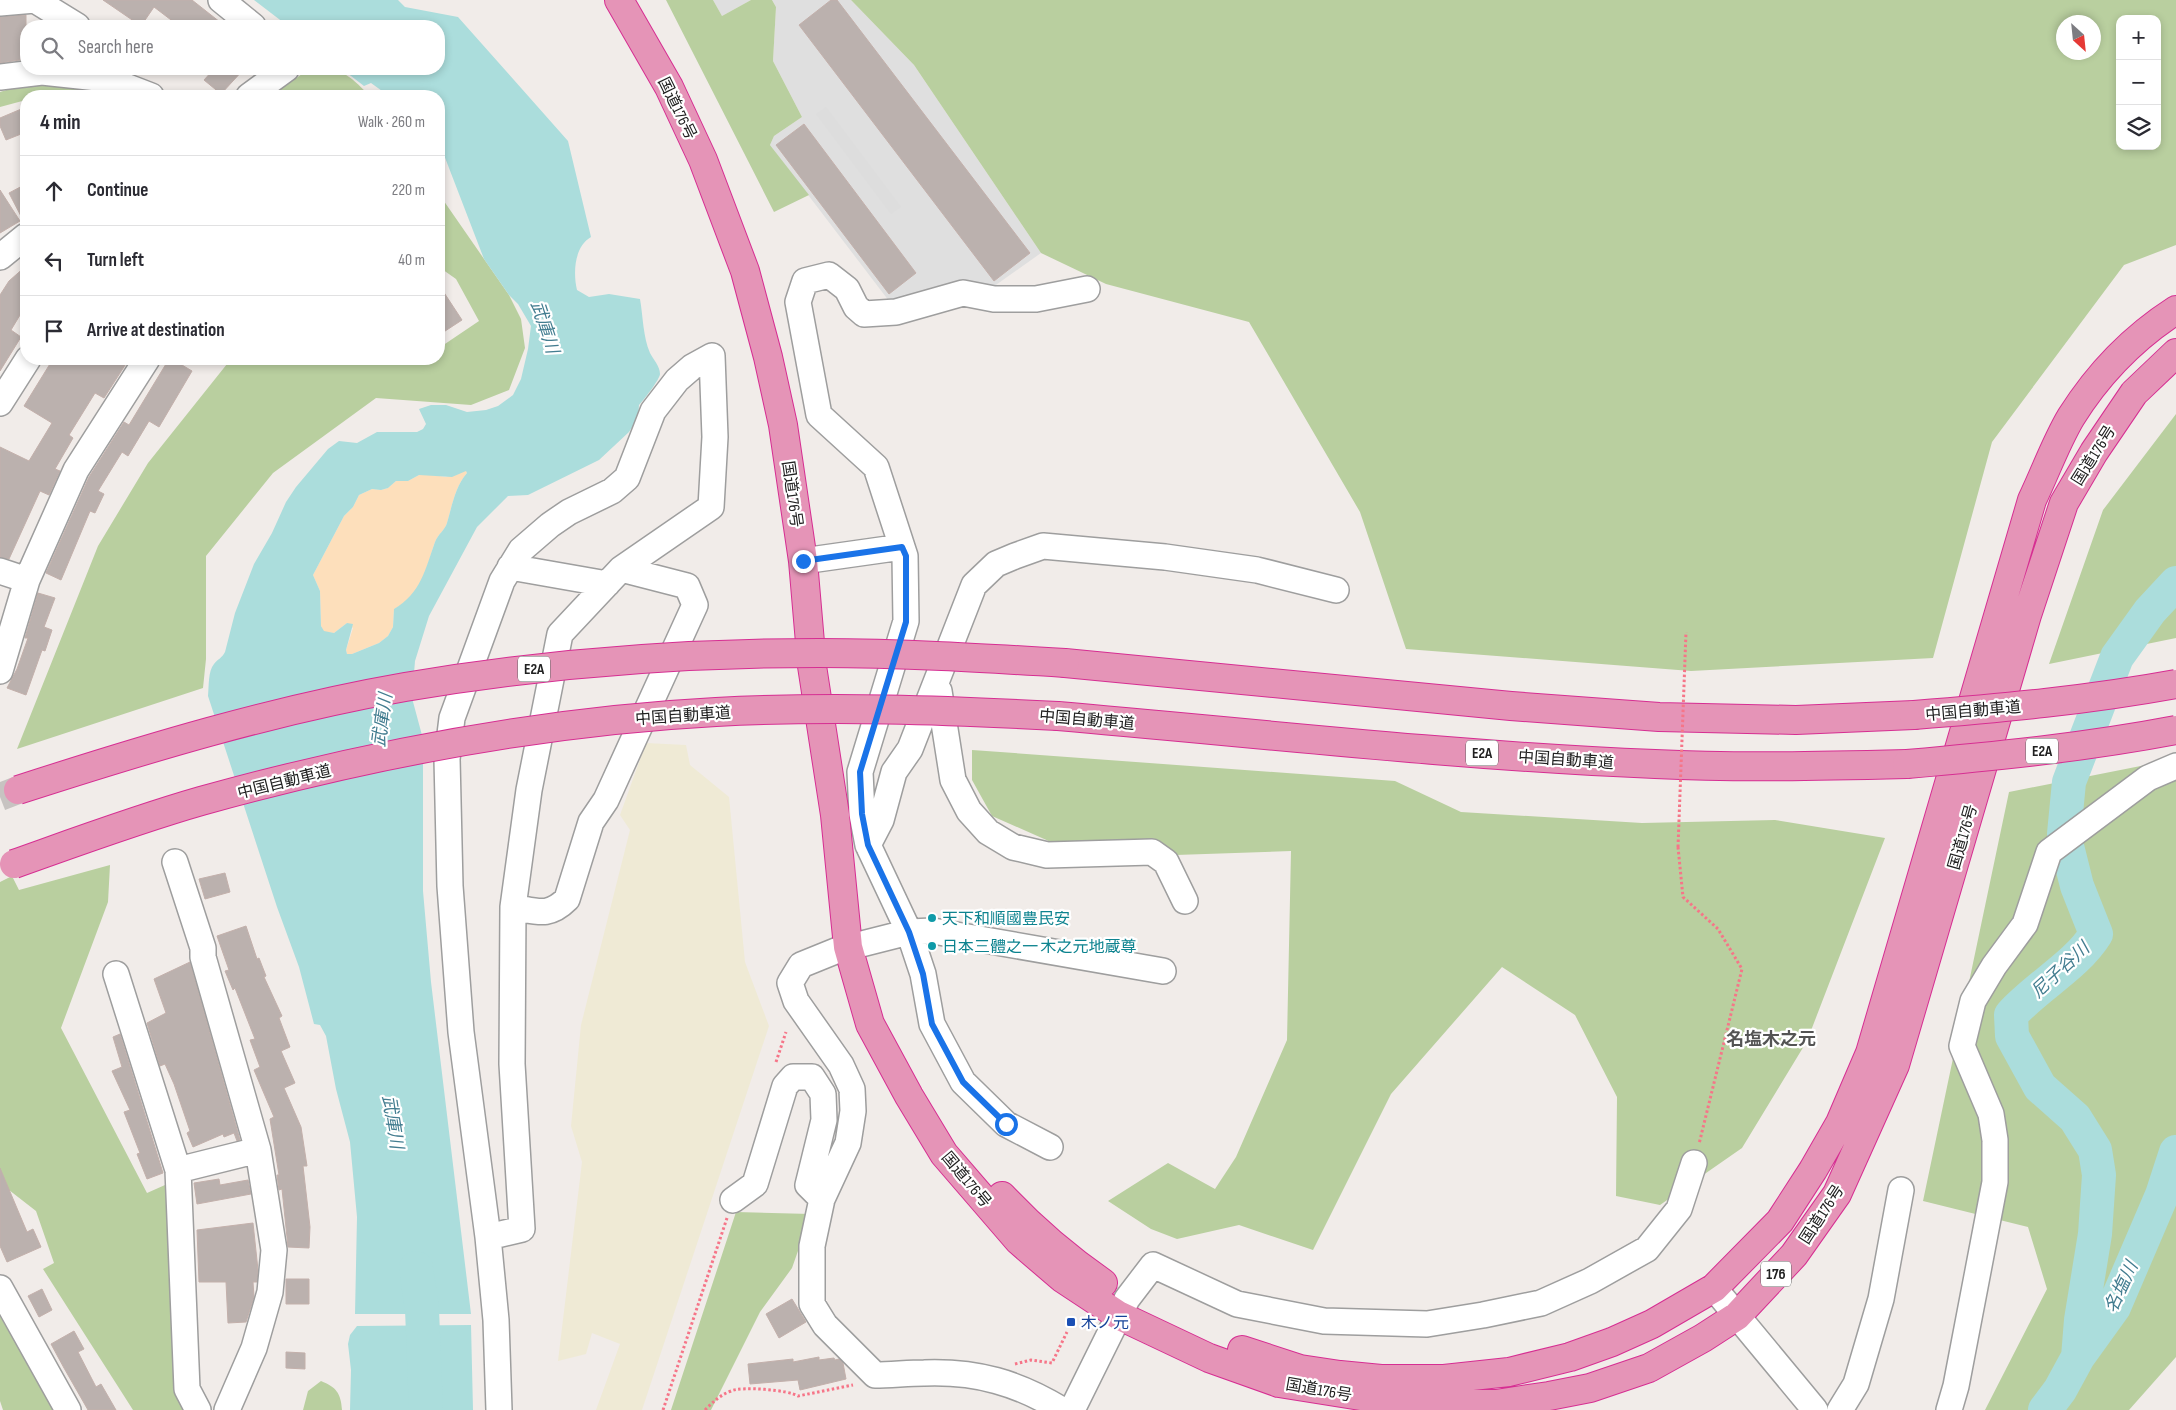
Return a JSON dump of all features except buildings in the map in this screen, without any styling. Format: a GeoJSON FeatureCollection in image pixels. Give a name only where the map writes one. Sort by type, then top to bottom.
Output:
{"type":"FeatureCollection","features":[{"type":"Feature","properties":{"kind":"highway","name":"国道176号"},"geometry":{"type":"LineString","coordinates":[[619,0],[668,87],[703,160],[745,271],[768,357],[783,425],[803,561],[812,666],[835,815],[848,947],[870,1024],[909,1096],[1016,1211],[1122,1307],[1209,1358],[1278,1382],[1399,1402],[1442,1404],[1496,1404],[1590,1388],[1648,1368],[1703,1338],[1736,1316],[1794,1255],[1837,1194],[1895,1065],[2027,615],[2064,503],[2094,452],[2134,392],[2176,353]]}},
{"type":"Feature","properties":{"kind":"highway","name":"国道176号"},"geometry":{"type":"LineString","coordinates":[[1122,1307],[1255,1355],[1300,1369],[1380,1379],[1444,1379],[1508,1372],[1570,1357],[1612,1342],[1652,1324],[1714,1288],[1780,1221],[1813,1170],[1840,1123],[1870,1053],[2032,500],[2071,418],[2106,368],[2154,325],[2176,310]]}},
{"type":"Feature","properties":{"kind":"highway","name":"中国自動車道"},"geometry":{"type":"LineString","coordinates":[[18,790],[180,739],[296,709],[403,688],[507,672],[622,661],[718,655],[811,653],[935,656],[1065,663],[1511,706],[1659,717],[1796,720],[1914,715],[2023,706],[2125,693],[2176,684]]}},
{"type":"Feature","properties":{"kind":"highway","name":"中国自動車道"},"geometry":{"type":"LineString","coordinates":[[14,864],[111,830],[200,802],[296,777],[505,735],[612,721],[716,712],[832,709],[953,710],[1058,716],[1508,755],[1655,764],[1788,767],[1907,764],[2024,754],[2176,730]]}},
{"type":"Feature","properties":{"kind":"street"},"geometry":{"type":"LineString","coordinates":[[0,3],[35,0],[68,20]]}},
{"type":"Feature","properties":{"kind":"street"},"geometry":{"type":"LineString","coordinates":[[221,0],[246,20]]}},
{"type":"Feature","properties":{"kind":"street"},"geometry":{"type":"LineString","coordinates":[[0,77],[20,75]]}},
{"type":"Feature","properties":{"kind":"street"},"geometry":{"type":"LineString","coordinates":[[111,75],[140,90]]}},
{"type":"Feature","properties":{"kind":"street"},"geometry":{"type":"LineString","coordinates":[[257,90],[278,75]]}},
{"type":"Feature","properties":{"kind":"street"},"geometry":{"type":"LineString","coordinates":[[0,257],[20,241]]}},
{"type":"Feature","properties":{"kind":"street"},"geometry":{"type":"LineString","coordinates":[[1050,1147],[1006,1124],[963,1082],[932,1024],[923,974],[909,932],[868,845],[862,814],[860,772],[906,622],[906,556],[876,467],[819,415],[798,302],[805,280],[829,275],[847,289],[856,307],[864,314],[896,312],[963,293],[994,299],[1036,299],[1088,289]]}},
{"type":"Feature","properties":{"kind":"street"},"geometry":{"type":"LineString","coordinates":[[488,1237],[522,1229],[512,1064],[513,907],[529,790],[560,634],[614,577],[711,507],[715,437],[712,356],[677,380],[653,411],[627,478],[612,491],[569,512],[550,525],[521,550],[510,567],[496,598],[452,718],[447,759],[450,886],[461,1032],[488,1237],[496,1320],[499,1410]]}},
{"type":"Feature","properties":{"kind":"street"},"geometry":{"type":"LineString","coordinates":[[0,403],[24,365]]}},
{"type":"Feature","properties":{"kind":"street"},"geometry":{"type":"LineString","coordinates":[[0,671],[27,580],[76,470],[143,365]]}},
{"type":"Feature","properties":{"kind":"street"},"geometry":{"type":"LineString","coordinates":[[868,845],[881,820],[894,772],[910,749],[974,585],[996,564],[1042,546],[1165,557],[1248,569],[1336,590]]}},
{"type":"Feature","properties":{"kind":"street"},"geometry":{"type":"LineString","coordinates":[[803,561],[902,547]]}},
{"type":"Feature","properties":{"kind":"street"},"geometry":{"type":"LineString","coordinates":[[510,567],[687,586],[694,605],[606,800],[591,822],[566,899],[558,909],[546,913],[513,907]]}},
{"type":"Feature","properties":{"kind":"street"},"geometry":{"type":"LineString","coordinates":[[0,571],[27,580]]}},
{"type":"Feature","properties":{"kind":"street"},"geometry":{"type":"LineString","coordinates":[[937,680],[953,780],[968,811],[988,832],[1014,848],[1047,855],[1152,852],[1166,862],[1185,901]]}},
{"type":"Feature","properties":{"kind":"street"},"geometry":{"type":"LineString","coordinates":[[1949,1410],[1956,1386],[1995,1182],[1995,1140],[1991,1114],[1962,1046],[1974,1001],[1994,966],[2025,924],[2049,852],[2148,778],[2176,766]]}},
{"type":"Feature","properties":{"kind":"street"},"geometry":{"type":"LineString","coordinates":[[175,862],[202,948],[258,1150],[274,1250],[270,1292],[254,1348],[227,1410]]}},
{"type":"Feature","properties":{"kind":"street"},"geometry":{"type":"LineString","coordinates":[[1062,1410],[1042,1397],[1004,1381],[972,1375],[940,1373],[875,1375],[824,1325],[812,1304],[812,1246],[822,1199],[848,1143],[853,1111],[852,1089],[841,1064],[796,1001],[790,984],[801,965],[848,947],[909,932],[933,931],[1164,971]]}},
{"type":"Feature","properties":{"kind":"street"},"geometry":{"type":"LineString","coordinates":[[116,974],[178,1170],[187,1389],[198,1410]]}},
{"type":"Feature","properties":{"kind":"street"},"geometry":{"type":"LineString","coordinates":[[733,1200],[755,1184],[785,1086],[793,1077],[812,1077],[823,1094],[824,1120],[808,1185],[822,1199]]}},
{"type":"Feature","properties":{"kind":"street"},"geometry":{"type":"LineString","coordinates":[[178,1170],[258,1150]]}},
{"type":"Feature","properties":{"kind":"street"},"geometry":{"type":"LineString","coordinates":[[1072,1410],[1122,1307],[1153,1265],[1237,1304],[1324,1321],[1427,1324],[1541,1303],[1590,1281],[1647,1250],[1680,1209],[1694,1163]]}},
{"type":"Feature","properties":{"kind":"street"},"geometry":{"type":"LineString","coordinates":[[1840,1410],[1856,1384],[1881,1299],[1902,1190]]}},
{"type":"Feature","properties":{"kind":"street"},"geometry":{"type":"LineString","coordinates":[[0,1288],[68,1410]]}},
{"type":"Feature","properties":{"kind":"street"},"geometry":{"type":"LineString","coordinates":[[1714,1288],[1815,1410]]}},
{"type":"Feature","properties":{"kind":"path"},"geometry":{"type":"LineString","coordinates":[[1686,632],[1678,847],[1683,897],[1718,930],[1742,969],[1694,1163]]}},
{"type":"Feature","properties":{"kind":"path"},"geometry":{"type":"LineString","coordinates":[[1009,1365],[1031,1360],[1052,1363],[1067,1332]]}},
{"type":"Feature","properties":{"kind":"path"},"geometry":{"type":"LineString","coordinates":[[705,1410],[733,1389],[794,1393],[798,1396],[854,1384]]}},
{"type":"Feature","properties":{"kind":"shaded area"},"geometry":{"type":"Polygon","coordinates":[[[713,0],[751,0],[722,16],[713,0]]]}},
{"type":"Feature","properties":{"kind":"shaded area"},"geometry":{"type":"Polygon","coordinates":[[[772,0],[851,0],[914,65],[1041,253],[993,287],[889,301],[770,145],[774,136],[802,117],[773,61],[776,7],[772,0]]]}},
{"type":"Feature","properties":{"kind":"shaded area"},"geometry":{"type":"Polygon","coordinates":[[[826,107],[901,207],[891,214],[816,114],[826,107]]]}},
{"type":"Feature","properties":{"kind":"shaded area"},"geometry":{"type":"Polygon","coordinates":[[[646,743],[686,745],[690,765],[729,797],[745,962],[769,1026],[642,1410],[596,1410],[620,1344],[592,1333],[586,1354],[558,1361],[582,1162],[571,1126],[581,1025],[630,830],[620,815],[646,743]]]}},
{"type":"Feature","properties":{"kind":"green space"},"geometry":{"type":"Polygon","coordinates":[[[666,0],[713,0],[722,16],[751,0],[772,0],[776,7],[773,61],[802,117],[774,136],[770,145],[809,195],[774,212],[666,0]]]}},
{"type":"Feature","properties":{"kind":"green space"},"geometry":{"type":"Polygon","coordinates":[[[851,0],[2176,0],[2176,245],[2124,265],[1992,442],[1933,658],[1691,671],[1406,649],[1360,512],[1249,322],[1106,284],[1041,253],[914,65],[851,0]]]}},
{"type":"Feature","properties":{"kind":"green space"},"geometry":{"type":"Polygon","coordinates":[[[301,75],[345,75],[364,90],[279,90],[301,75]]]}},
{"type":"Feature","properties":{"kind":"green space"},"geometry":{"type":"Polygon","coordinates":[[[67,83],[100,90],[20,90],[20,102],[0,107],[0,92],[16,87],[67,83]]]}},
{"type":"Feature","properties":{"kind":"green space"},"geometry":{"type":"Polygon","coordinates":[[[445,203],[509,295],[521,319],[525,348],[509,390],[471,405],[376,398],[273,473],[206,556],[206,659],[203,688],[17,749],[98,546],[148,463],[226,365],[445,365],[445,344],[479,321],[456,279],[445,271],[445,203]]]}},
{"type":"Feature","properties":{"kind":"green space"},"geometry":{"type":"Polygon","coordinates":[[[2176,414],[2176,638],[2049,664],[2103,510],[2176,414]]]}},
{"type":"Feature","properties":{"kind":"green space"},"geometry":{"type":"Polygon","coordinates":[[[972,750],[1395,781],[1461,812],[1642,823],[1775,820],[1885,838],[1807,1041],[1742,1148],[1660,1205],[1616,1196],[1617,1097],[1575,1015],[1502,967],[1391,1094],[1313,1250],[1239,1225],[1177,1239],[1151,1229],[1108,1201],[1168,1163],[1215,1189],[1236,1157],[1287,1040],[1291,851],[1087,858],[992,816],[972,780],[972,750]]]}},
{"type":"Feature","properties":{"kind":"green space"},"geometry":{"type":"Polygon","coordinates":[[[2176,759],[2176,1357],[2129,1410],[1985,1410],[2047,1289],[2028,1227],[1923,1201],[2009,792],[2176,759]]]}},
{"type":"Feature","properties":{"kind":"green space"},"geometry":{"type":"Polygon","coordinates":[[[110,865],[108,902],[61,1028],[147,1193],[165,1185],[185,1398],[189,1410],[133,1410],[43,1269],[54,1263],[36,1211],[0,1183],[0,882],[12,876],[19,890],[110,865]]]}},
{"type":"Feature","properties":{"kind":"green space"},"geometry":{"type":"Polygon","coordinates":[[[736,1212],[811,1214],[792,1268],[760,1312],[711,1410],[671,1410],[736,1212]]]}},
{"type":"Feature","properties":{"kind":"green space"},"geometry":{"type":"Polygon","coordinates":[[[0,1316],[55,1410],[3,1410],[0,1401],[0,1316]]]}},
{"type":"Feature","properties":{"kind":"green space"},"geometry":{"type":"Polygon","coordinates":[[[321,1381],[337,1391],[342,1410],[303,1410],[308,1391],[321,1381]]]}},
{"type":"Feature","properties":{"kind":"sand"},"geometry":{"type":"Polygon","coordinates":[[[466,470],[467,473],[457,490],[446,525],[435,542],[420,584],[411,598],[394,609],[393,627],[388,636],[379,643],[352,654],[347,654],[346,650],[353,628],[347,623],[334,633],[324,632],[321,626],[320,591],[313,575],[344,516],[353,507],[359,495],[372,489],[381,490],[388,488],[396,481],[408,481],[419,475],[446,477],[466,470]]]}},
{"type":"Feature","properties":{"kind":"water"},"geometry":{"type":"Polygon","coordinates":[[[254,0],[398,0],[405,7],[458,17],[568,141],[591,237],[581,247],[576,261],[575,276],[577,290],[589,297],[609,294],[640,299],[648,347],[660,371],[657,380],[639,405],[638,418],[629,432],[599,460],[528,495],[508,496],[477,527],[429,616],[415,661],[412,698],[423,739],[423,891],[431,982],[471,1314],[355,1314],[357,1217],[350,1142],[336,1089],[326,1036],[320,1025],[314,1024],[299,967],[277,907],[208,696],[212,667],[225,652],[235,613],[254,564],[272,533],[286,502],[328,449],[339,441],[357,443],[377,432],[417,432],[423,429],[426,424],[419,409],[431,405],[446,405],[467,412],[486,410],[498,406],[513,395],[521,379],[531,326],[518,304],[509,295],[484,259],[445,158],[445,90],[381,90],[371,83],[364,86],[350,75],[445,75],[445,20],[280,20],[254,0]],[[466,471],[452,477],[419,475],[408,481],[396,481],[388,488],[381,490],[372,489],[359,495],[353,507],[344,516],[313,575],[320,591],[321,626],[324,631],[334,633],[347,623],[353,624],[346,650],[347,654],[352,654],[379,643],[388,636],[393,627],[394,609],[410,596],[421,580],[436,539],[446,525],[452,503],[467,473],[466,471]]]}},
{"type":"Feature","properties":{"kind":"water"},"geometry":{"type":"Polygon","coordinates":[[[471,1325],[473,1410],[350,1410],[351,1370],[348,1344],[350,1335],[357,1326],[471,1325]]]}},
{"type":"Feature","properties":{"kind":"waterway","name":"尼子谷川"},"geometry":{"type":"LineString","coordinates":[[2078,1357],[2081,1320],[2095,1234],[2099,1175],[2095,1150],[2075,1118],[2040,1087],[2012,1036],[2011,1015],[2078,956],[2096,934],[2077,886],[2064,834],[2069,782],[2117,657],[2150,611],[2176,583]]}},
{"type":"Feature","properties":{"kind":"waterway","name":"名塩川"},"geometry":{"type":"LineString","coordinates":[[2045,1410],[2060,1390],[2078,1357],[2114,1307],[2162,1195],[2176,1152]]}},
{"type":"Feature","properties":{"kind":"waterway","name":"武庫川"},"geometry":{"type":"LineString","coordinates":[[416,1268],[422,1309],[426,1410]]}},
{"type":"Feature","properties":{"kind":"tunnel"},"geometry":{"type":"LineString","coordinates":[[0,797],[18,790]]}},
{"type":"Feature","properties":{"kind":"place","name":"天下和順國豊民安"},"geometry":{"type":"Point","coordinates":[932,918]}},
{"type":"Feature","properties":{"kind":"place","name":"日本三體之一 木之元地蔵尊"},"geometry":{"type":"Point","coordinates":[932,946]}},
{"type":"Feature","properties":{"kind":"place","name":"木ノ元"},"geometry":{"type":"Point","coordinates":[1071,1322]}},
{"type":"Feature","properties":{"kind":"district","name":"名塩木之元"},"geometry":{"type":"Point","coordinates":[1771,1039]}},
{"type":"Feature","properties":{"kind":"route"},"geometry":{"type":"LineString","coordinates":[[803,561],[902,547],[906,556],[906,622],[860,772],[862,814],[868,845],[909,932],[923,974],[932,1024],[963,1082],[1006,1124]]}}]}
